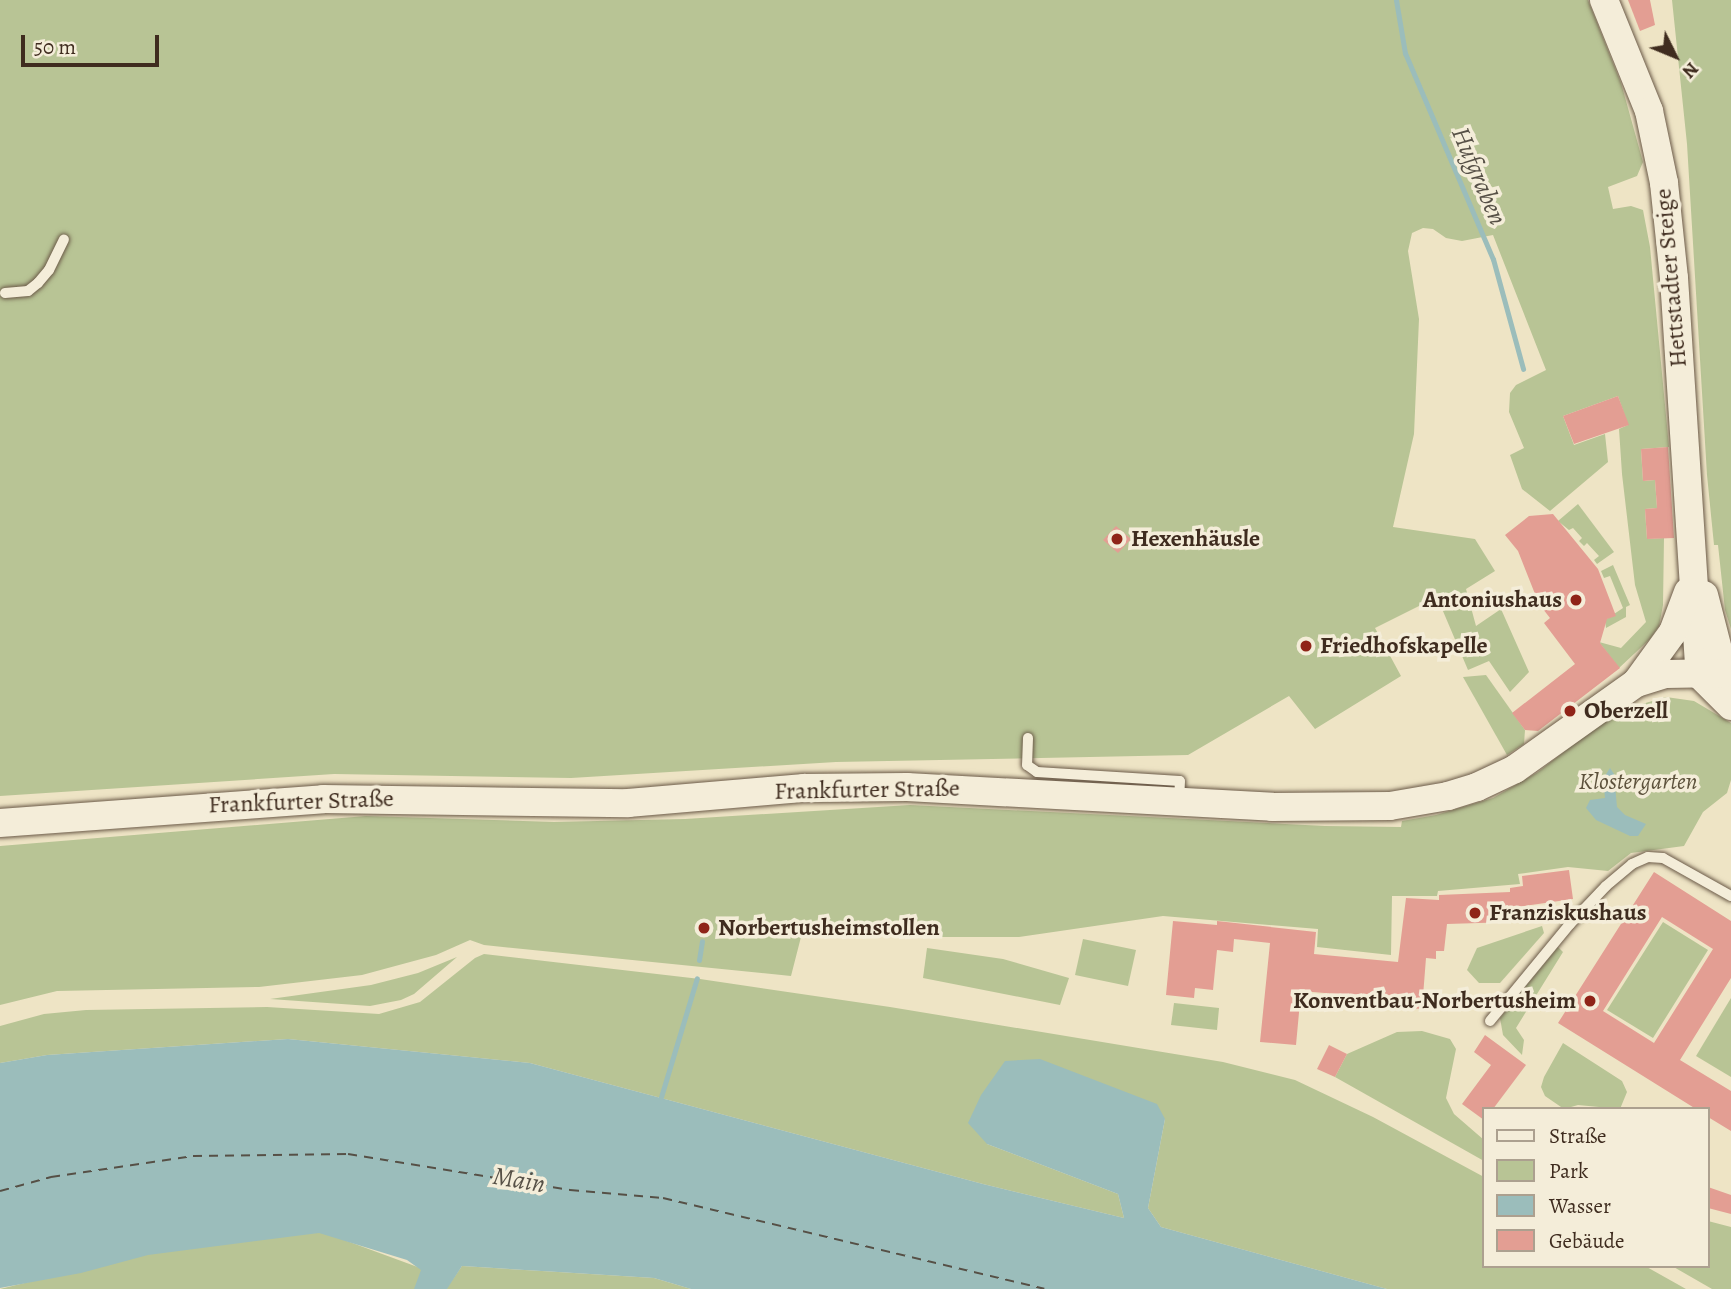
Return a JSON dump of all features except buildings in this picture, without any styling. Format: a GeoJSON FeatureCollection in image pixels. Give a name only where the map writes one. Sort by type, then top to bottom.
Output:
{"type":"FeatureCollection","features":[{"type":"Feature","properties":{"kind":"main road","name":"Hettstadter Steige"},"geometry":{"type":"LineString","coordinates":[[1604,0],[1649,111],[1664,183],[1674,278],[1692,565],[1680,617],[1660,653],[1636,683]]}},
{"type":"Feature","properties":{"kind":"main road","name":"Hettstadter Steige"},"geometry":{"type":"LineString","coordinates":[[1692,565],[1710,609],[1719,671]]}},
{"type":"Feature","properties":{"kind":"main road","name":"Frankfurter Straße"},"geometry":{"type":"LineString","coordinates":[[0,822],[323,799],[628,803],[804,788],[969,788],[1179,801],[1343,807],[1390,806],[1448,796],[1476,787],[1515,769],[1636,683],[1666,674],[1719,671]]}},
{"type":"Feature","properties":{"kind":"main road"},"geometry":{"type":"LineString","coordinates":[[1719,671],[1731,706]]}},
{"type":"Feature","properties":{"kind":"lane"},"geometry":{"type":"LineString","coordinates":[[5,293],[28,290],[38,283],[49,270],[64,239]]}},
{"type":"Feature","properties":{"kind":"lane"},"geometry":{"type":"LineString","coordinates":[[1028,738],[1027,765],[1037,772],[1180,781],[1179,801]]}},
{"type":"Feature","properties":{"kind":"lane"},"geometry":{"type":"LineString","coordinates":[[1490,1021],[1570,924],[1606,886],[1632,864],[1648,858],[1663,858],[1731,896]]}},
{"type":"Feature","properties":{"kind":"green space"},"geometry":{"type":"Polygon","coordinates":[[[0,0],[1588,0],[1621,83],[1643,162],[1637,176],[1608,187],[1613,209],[1631,206],[1643,210],[1650,247],[1669,447],[1641,449],[1643,481],[1655,480],[1657,508],[1645,509],[1647,539],[1664,538],[1663,605],[1659,626],[1650,639],[1619,668],[1599,642],[1621,648],[1646,622],[1635,585],[1619,429],[1628,425],[1618,396],[1563,416],[1574,445],[1605,434],[1608,462],[1550,511],[1522,489],[1510,455],[1524,448],[1509,412],[1510,393],[1516,385],[1546,370],[1493,235],[1462,241],[1446,238],[1433,229],[1423,228],[1412,233],[1408,251],[1419,319],[1414,434],[1393,527],[1475,539],[1495,571],[1466,589],[1476,626],[1501,609],[1529,672],[1510,692],[1489,661],[1468,670],[1437,597],[1375,628],[1401,676],[1315,729],[1289,696],[1188,755],[836,762],[571,778],[334,774],[0,796],[0,0]]]}},
{"type":"Feature","properties":{"kind":"green space"},"geometry":{"type":"Polygon","coordinates":[[[1672,0],[1731,0],[1731,629],[1725,610],[1718,545],[1714,545],[1707,475],[1687,144],[1672,0]]]}},
{"type":"Feature","properties":{"kind":"green space"},"geometry":{"type":"Polygon","coordinates":[[[1578,504],[1614,552],[1597,564],[1594,560],[1599,556],[1587,543],[1584,546],[1579,541],[1582,538],[1573,528],[1569,530],[1558,521],[1578,504]]]}},
{"type":"Feature","properties":{"kind":"green space"},"geometry":{"type":"Polygon","coordinates":[[[1613,565],[1630,605],[1626,607],[1626,617],[1606,628],[1605,620],[1623,608],[1610,576],[1604,578],[1601,571],[1613,565]]]}},
{"type":"Feature","properties":{"kind":"green space"},"geometry":{"type":"Polygon","coordinates":[[[1486,675],[1525,730],[1524,744],[1507,755],[1463,677],[1486,675]]]}},
{"type":"Feature","properties":{"kind":"green space","name":"Klostergarten"},"geometry":{"type":"Polygon","coordinates":[[[1666,697],[1694,701],[1731,723],[1731,780],[1727,793],[1703,812],[1684,846],[1631,853],[1608,871],[1568,867],[1518,874],[1520,884],[1438,891],[1437,896],[1392,896],[1391,955],[1317,947],[1318,929],[1163,916],[1019,937],[801,937],[791,976],[484,945],[470,940],[436,955],[362,975],[259,987],[57,991],[0,1005],[0,846],[366,816],[554,822],[685,819],[910,805],[1325,826],[1401,827],[1402,821],[1436,815],[1493,798],[1538,772],[1597,726],[1625,709],[1666,697]]]}},
{"type":"Feature","properties":{"kind":"green space"},"geometry":{"type":"Polygon","coordinates":[[[1663,922],[1708,950],[1653,1038],[1607,1010],[1663,922]]]}},
{"type":"Feature","properties":{"kind":"green space"},"geometry":{"type":"Polygon","coordinates":[[[1542,926],[1544,933],[1500,983],[1479,983],[1467,970],[1477,948],[1542,926]]]}},
{"type":"Feature","properties":{"kind":"green space"},"geometry":{"type":"Polygon","coordinates":[[[1083,939],[1136,950],[1128,986],[1075,975],[1083,939]]]}},
{"type":"Feature","properties":{"kind":"green space"},"geometry":{"type":"Polygon","coordinates":[[[1558,947],[1563,952],[1516,1028],[1524,1040],[1522,1055],[1503,1035],[1500,1018],[1558,947]]]}},
{"type":"Feature","properties":{"kind":"green space"},"geometry":{"type":"Polygon","coordinates":[[[927,948],[1003,959],[1069,978],[1060,1005],[923,978],[927,948]]]}},
{"type":"Feature","properties":{"kind":"green space"},"geometry":{"type":"Polygon","coordinates":[[[484,954],[700,979],[890,1007],[1223,1062],[1295,1080],[1373,1117],[1482,1176],[1482,1268],[1649,1268],[1686,1289],[1387,1289],[1161,1227],[1148,1208],[1165,1119],[987,1144],[1118,1194],[1124,1218],[983,1184],[530,1063],[288,1039],[47,1055],[0,1063],[0,1026],[44,1014],[86,1010],[267,1007],[379,1014],[420,1002],[475,958],[484,954]]]}},
{"type":"Feature","properties":{"kind":"green space"},"geometry":{"type":"Polygon","coordinates":[[[457,957],[414,994],[401,1000],[370,1006],[270,999],[371,985],[418,973],[457,957]]]}},
{"type":"Feature","properties":{"kind":"green space"},"geometry":{"type":"Polygon","coordinates":[[[1731,998],[1731,1077],[1696,1056],[1731,998]]]}},
{"type":"Feature","properties":{"kind":"green space"},"geometry":{"type":"Polygon","coordinates":[[[1174,1003],[1219,1008],[1217,1030],[1171,1025],[1174,1003]]]}},
{"type":"Feature","properties":{"kind":"green space"},"geometry":{"type":"Polygon","coordinates":[[[1422,1031],[1450,1039],[1456,1049],[1446,1098],[1454,1114],[1482,1138],[1482,1160],[1335,1077],[1347,1054],[1397,1032],[1422,1031]]]}},
{"type":"Feature","properties":{"kind":"green space"},"geometry":{"type":"Polygon","coordinates":[[[1563,1043],[1622,1081],[1627,1092],[1621,1107],[1561,1107],[1545,1096],[1541,1087],[1563,1043]]]}},
{"type":"Feature","properties":{"kind":"green space"},"geometry":{"type":"Polygon","coordinates":[[[1710,1222],[1731,1227],[1731,1289],[1712,1289],[1675,1268],[1710,1268],[1710,1222]]]}},
{"type":"Feature","properties":{"kind":"green space"},"geometry":{"type":"Polygon","coordinates":[[[317,1230],[423,1269],[420,1289],[0,1289],[147,1253],[317,1230]]]}},
{"type":"Feature","properties":{"kind":"green space"},"geometry":{"type":"Polygon","coordinates":[[[462,1266],[654,1278],[691,1289],[446,1289],[462,1266]]]}},
{"type":"Feature","properties":{"kind":"water"},"geometry":{"type":"Polygon","coordinates":[[[1610,768],[1614,774],[1617,807],[1625,815],[1646,824],[1638,836],[1630,836],[1596,820],[1586,808],[1590,800],[1605,798],[1603,779],[1610,768]]]}},
{"type":"Feature","properties":{"kind":"water","name":"Main"},"geometry":{"type":"Polygon","coordinates":[[[288,1039],[530,1063],[983,1184],[1124,1218],[1118,1194],[987,1144],[968,1123],[981,1095],[1005,1061],[1040,1059],[1157,1104],[1165,1119],[1148,1208],[1161,1227],[1387,1289],[691,1289],[654,1278],[462,1266],[447,1289],[414,1289],[421,1270],[407,1260],[319,1233],[148,1255],[81,1273],[0,1288],[0,1063],[47,1055],[288,1039]]]}},
{"type":"Feature","properties":{"kind":"waterway","name":"Hufgraben"},"geometry":{"type":"LineString","coordinates":[[1396,0],[1405,53],[1493,259],[1523,369]]}},
{"type":"Feature","properties":{"kind":"waterway"},"geometry":{"type":"LineString","coordinates":[[699,960],[702,941]]}},
{"type":"Feature","properties":{"kind":"waterway"},"geometry":{"type":"LineString","coordinates":[[661,1097],[697,978]]}},
{"type":"Feature","properties":{"kind":"ferry route"},"geometry":{"type":"LineString","coordinates":[[0,1191],[51,1177],[193,1156],[348,1154],[570,1190],[663,1198],[1044,1289]]}},
{"type":"Feature","properties":{"kind":"place","name":"Hexenhäusle"},"geometry":{"type":"Point","coordinates":[1117,539]}},
{"type":"Feature","properties":{"kind":"place","name":"Antoniushaus"},"geometry":{"type":"Point","coordinates":[1576,600]}},
{"type":"Feature","properties":{"kind":"place","name":"Friedhofskapelle"},"geometry":{"type":"Point","coordinates":[1306,646]}},
{"type":"Feature","properties":{"kind":"place","name":"Oberzell"},"geometry":{"type":"Point","coordinates":[1570,711]}},
{"type":"Feature","properties":{"kind":"place","name":"Franziskushaus"},"geometry":{"type":"Point","coordinates":[1475,913]}},
{"type":"Feature","properties":{"kind":"place","name":"Norbertusheimstollen"},"geometry":{"type":"Point","coordinates":[704,928]}},
{"type":"Feature","properties":{"kind":"place","name":"Konventbau-Norbertusheim"},"geometry":{"type":"Point","coordinates":[1590,1001]}}]}
